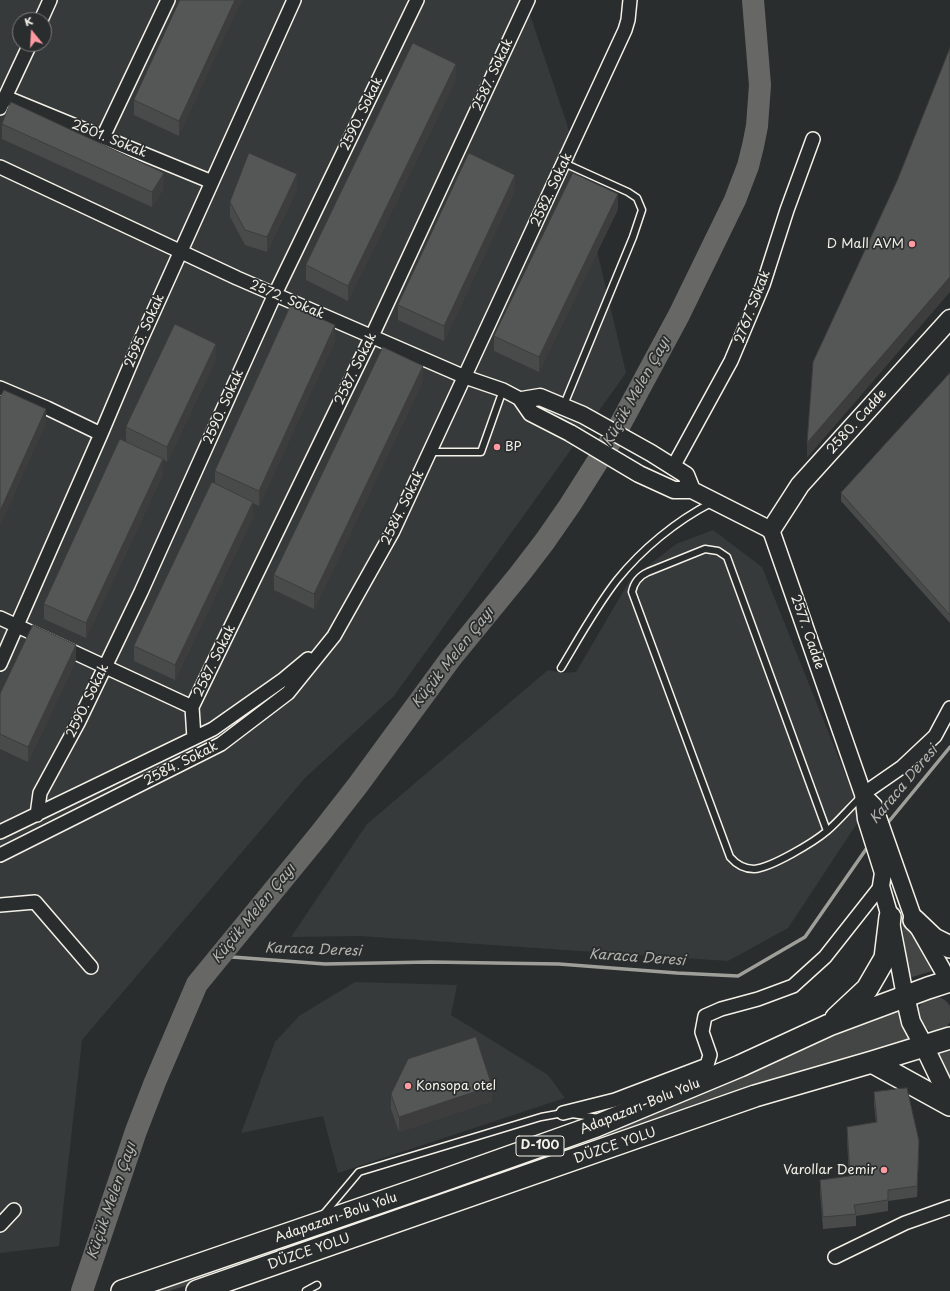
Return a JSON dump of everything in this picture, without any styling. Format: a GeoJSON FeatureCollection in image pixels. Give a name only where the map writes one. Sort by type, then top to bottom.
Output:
{"type":"FeatureCollection","features":[{"type":"Feature","properties":{"kind":"highway"},"geometry":{"type":"LineString","coordinates":[[828,1025],[867,989],[885,958],[890,917]]}},
{"type":"Feature","properties":{"kind":"highway"},"geometry":{"type":"LineString","coordinates":[[914,920],[934,939],[950,947]]}},
{"type":"Feature","properties":{"kind":"highway","name":"Adapazarı-Bolu Yolu"},"geometry":{"type":"LineString","coordinates":[[122,1291],[430,1185],[612,1119],[740,1066],[828,1025],[928,988],[949,984]]}},
{"type":"Feature","properties":{"kind":"highway","name":"DÜZCE YOLU"},"geometry":{"type":"LineString","coordinates":[[197,1291],[755,1096],[947,1039]]}},
{"type":"Feature","properties":{"kind":"highway"},"geometry":{"type":"LineString","coordinates":[[872,1062],[950,1105]]}},
{"type":"Feature","properties":{"kind":"main road","name":"2580. Cadde"},"geometry":{"type":"LineString","coordinates":[[771,530],[800,485],[950,319]]}},
{"type":"Feature","properties":{"kind":"main road"},"geometry":{"type":"LineString","coordinates":[[906,996],[911,1022],[950,1100]]}},
{"type":"Feature","properties":{"kind":"street"},"geometry":{"type":"LineString","coordinates":[[45,12],[50,0]]}},
{"type":"Feature","properties":{"kind":"street"},"geometry":{"type":"LineString","coordinates":[[103,137],[168,0]]}},
{"type":"Feature","properties":{"kind":"street","name":"2595. Sokak"},"geometry":{"type":"LineString","coordinates":[[0,664],[18,626],[180,251],[294,0]]}},
{"type":"Feature","properties":{"kind":"street","name":"2590. Sokak"},"geometry":{"type":"LineString","coordinates":[[37,815],[40,793],[78,723],[141,592],[275,294],[417,0]]}},
{"type":"Feature","properties":{"kind":"street","name":"2587. Sokak"},"geometry":{"type":"LineString","coordinates":[[194,738],[192,708],[372,336],[528,0]]}},
{"type":"Feature","properties":{"kind":"street","name":"2582. Sokak"},"geometry":{"type":"LineString","coordinates":[[465,376],[625,30],[628,20],[630,0]]}},
{"type":"Feature","properties":{"kind":"street"},"geometry":{"type":"LineString","coordinates":[[3,102],[26,52]]}},
{"type":"Feature","properties":{"kind":"street","name":"2601. Sokak"},"geometry":{"type":"LineString","coordinates":[[3,102],[103,137],[212,182]]}},
{"type":"Feature","properties":{"kind":"street","name":"2767. Sokak"},"geometry":{"type":"LineString","coordinates":[[673,467],[731,361],[763,285],[787,210],[813,139]]}},
{"type":"Feature","properties":{"kind":"street","name":"2572. Sokak"},"geometry":{"type":"LineString","coordinates":[[0,167],[275,294],[465,376],[503,390],[522,400],[531,413],[570,433],[638,474],[674,490],[692,490]]}},
{"type":"Feature","properties":{"kind":"street","name":"2584. Sokak"},"geometry":{"type":"LineString","coordinates":[[0,855],[222,744],[288,693],[334,636],[393,531],[465,376]]}},
{"type":"Feature","properties":{"kind":"street"},"geometry":{"type":"LineString","coordinates":[[0,388],[48,408],[101,434]]}},
{"type":"Feature","properties":{"kind":"street"},"geometry":{"type":"LineString","coordinates":[[522,400],[540,397],[583,415],[686,475],[692,490],[771,530]]}},
{"type":"Feature","properties":{"kind":"street","name":"2577. Cadde"},"geometry":{"type":"LineString","coordinates":[[771,530],[863,794]]}},
{"type":"Feature","properties":{"kind":"street"},"geometry":{"type":"LineString","coordinates":[[0,618],[192,708]]}},
{"type":"Feature","properties":{"kind":"street","name":"2584. Sokak"},"geometry":{"type":"LineString","coordinates":[[0,832],[214,728],[284,680],[334,636]]}},
{"type":"Feature","properties":{"kind":"street"},"geometry":{"type":"LineString","coordinates":[[949,984],[914,920],[892,858],[863,794],[902,767],[935,736],[950,708]]}},
{"type":"Feature","properties":{"kind":"street"},"geometry":{"type":"LineString","coordinates":[[870,812],[882,880],[906,996]]}},
{"type":"Feature","properties":{"kind":"street"},"geometry":{"type":"LineString","coordinates":[[562,1113],[615,1100],[707,1065],[710,1055],[702,1032],[705,1016],[793,986],[825,958],[882,880]]}},
{"type":"Feature","properties":{"kind":"street"},"geometry":{"type":"LineString","coordinates":[[0,905],[35,902],[91,967]]}},
{"type":"Feature","properties":{"kind":"street"},"geometry":{"type":"LineString","coordinates":[[835,1257],[905,1223],[950,1207]]}},
{"type":"Feature","properties":{"kind":"street"},"geometry":{"type":"LineString","coordinates":[[0,1224],[14,1210]]}},
{"type":"Feature","properties":{"kind":"lane"},"geometry":{"type":"LineString","coordinates":[[563,407],[633,237],[642,210],[637,198],[628,192],[564,163]]}},
{"type":"Feature","properties":{"kind":"lane"},"geometry":{"type":"LineString","coordinates":[[430,452],[481,452],[503,390]]}},
{"type":"Feature","properties":{"kind":"lane"},"geometry":{"type":"LineString","coordinates":[[561,668],[594,613],[617,580],[639,555],[677,524],[715,501]]}},
{"type":"Feature","properties":{"kind":"lane"},"geometry":{"type":"LineString","coordinates":[[827,831],[727,557],[718,551],[705,549],[639,577],[633,586],[632,592],[730,857],[743,867],[760,868],[802,848],[827,831],[863,794]]}},
{"type":"Feature","properties":{"kind":"lane"},"geometry":{"type":"LineString","coordinates":[[315,1225],[358,1172],[541,1117],[562,1113],[612,1119]]}},
{"type":"Feature","properties":{"kind":"lane"},"geometry":{"type":"LineString","coordinates":[[306,1291],[317,1285]]}},
{"type":"Feature","properties":{"kind":"shaded area"},"geometry":{"type":"Polygon","coordinates":[[[0,0],[525,0],[567,124],[626,373],[394,696],[305,778],[82,1040],[59,1246],[0,1253],[0,0]]]}},
{"type":"Feature","properties":{"kind":"shaded area"},"geometry":{"type":"Polygon","coordinates":[[[713,530],[762,567],[862,816],[788,928],[728,961],[360,936],[291,937],[367,824],[548,670],[563,673],[576,672],[630,580],[676,544],[713,530]]]}},
{"type":"Feature","properties":{"kind":"shaded area"},"geometry":{"type":"Polygon","coordinates":[[[901,915],[932,971],[909,978],[901,915]]]}},
{"type":"Feature","properties":{"kind":"shaded area","name":"Konsopa otel"},"geometry":{"type":"Polygon","coordinates":[[[355,982],[457,985],[451,1015],[548,1075],[565,1098],[338,1173],[323,1116],[241,1133],[275,1042],[299,1016],[355,982]]]}},
{"type":"Feature","properties":{"kind":"shaded area"},"geometry":{"type":"Polygon","coordinates":[[[938,997],[947,1002],[951,1007],[951,1021],[947,1026],[942,1030],[932,1031],[928,1030],[919,1021],[918,1011],[919,1007],[928,998],[938,997]]]}},
{"type":"Feature","properties":{"kind":"shaded area"},"geometry":{"type":"Polygon","coordinates":[[[896,1005],[910,1043],[213,1277],[169,1291],[155,1290],[896,1005]]]}},
{"type":"Feature","properties":{"kind":"shaded area"},"geometry":{"type":"Polygon","coordinates":[[[950,1050],[950,1081],[937,1054],[950,1050]]]}},
{"type":"Feature","properties":{"kind":"building"},"geometry":{"type":"Polygon","coordinates":[[[180,0],[235,0],[179,121],[134,100],[180,0]]]}},
{"type":"Feature","properties":{"kind":"building"},"geometry":{"type":"Polygon","coordinates":[[[413,43],[456,64],[348,286],[306,265],[413,43]]]}},
{"type":"Feature","properties":{"kind":"building","name":"D Mall AVM"},"geometry":{"type":"Polygon","coordinates":[[[950,48],[950,277],[807,443],[813,362],[897,181],[950,48]]]}},
{"type":"Feature","properties":{"kind":"building"},"geometry":{"type":"Polygon","coordinates":[[[11,102],[164,173],[152,192],[2,124],[11,102]]]}},
{"type":"Feature","properties":{"kind":"building"},"geometry":{"type":"Polygon","coordinates":[[[249,153],[297,174],[267,237],[245,230],[230,202],[249,153]]]}},
{"type":"Feature","properties":{"kind":"building"},"geometry":{"type":"Polygon","coordinates":[[[469,153],[515,175],[444,326],[398,305],[469,153]]]}},
{"type":"Feature","properties":{"kind":"building"},"geometry":{"type":"Polygon","coordinates":[[[573,173],[618,194],[539,357],[494,336],[573,173]]]}},
{"type":"Feature","properties":{"kind":"building"},"geometry":{"type":"Polygon","coordinates":[[[291,305],[335,325],[259,491],[215,471],[291,305]]]}},
{"type":"Feature","properties":{"kind":"building"},"geometry":{"type":"Polygon","coordinates":[[[175,324],[216,344],[167,447],[126,427],[175,324]]]}},
{"type":"Feature","properties":{"kind":"building"},"geometry":{"type":"Polygon","coordinates":[[[383,347],[423,366],[314,594],[274,575],[383,347]]]}},
{"type":"Feature","properties":{"kind":"building"},"geometry":{"type":"Polygon","coordinates":[[[950,373],[950,615],[841,493],[950,373]]]}},
{"type":"Feature","properties":{"kind":"building"},"geometry":{"type":"Polygon","coordinates":[[[4,390],[46,409],[0,511],[0,398],[4,390]]]}},
{"type":"Feature","properties":{"kind":"building"},"geometry":{"type":"Polygon","coordinates":[[[120,439],[163,459],[86,623],[44,604],[120,439]]]}},
{"type":"Feature","properties":{"kind":"building"},"geometry":{"type":"Polygon","coordinates":[[[212,482],[253,502],[175,665],[134,646],[212,482]]]}},
{"type":"Feature","properties":{"kind":"building"},"geometry":{"type":"Polygon","coordinates":[[[33,625],[76,645],[28,747],[0,734],[0,694],[33,625]]]}},
{"type":"Feature","properties":{"kind":"building","name":"Konsopa otel"},"geometry":{"type":"Polygon","coordinates":[[[476,1037],[492,1086],[399,1117],[391,1094],[408,1059],[476,1037]]]}},
{"type":"Feature","properties":{"kind":"building","name":"Varollar Demir"},"geometry":{"type":"Polygon","coordinates":[[[907,1088],[919,1141],[917,1186],[888,1190],[888,1200],[854,1205],[856,1214],[823,1217],[820,1180],[850,1176],[847,1127],[877,1122],[874,1092],[907,1088]]]}},
{"type":"Feature","properties":{"kind":"waterway","name":"Küçük Melen Çayı"},"geometry":{"type":"LineString","coordinates":[[82,1291],[136,1131],[155,1082],[197,984],[319,835],[358,785],[451,658],[545,541],[570,505],[615,434],[679,315],[735,200],[748,166],[753,146],[757,126],[760,85],[753,0]]}},
{"type":"Feature","properties":{"kind":"waterway","name":"Karaca Deresi"},"geometry":{"type":"LineString","coordinates":[[886,825],[950,747]]}},
{"type":"Feature","properties":{"kind":"waterway","name":"Karaca Deresi"},"geometry":{"type":"LineString","coordinates":[[219,956],[325,964],[430,962],[559,964],[738,976],[805,937],[869,845]]}},
{"type":"Feature","properties":{"kind":"place","name":"D Mall AVM"},"geometry":{"type":"Point","coordinates":[912,244]}},
{"type":"Feature","properties":{"kind":"place","name":"BP"},"geometry":{"type":"Point","coordinates":[497,447]}},
{"type":"Feature","properties":{"kind":"place","name":"Konsopa otel"},"geometry":{"type":"Point","coordinates":[408,1086]}},
{"type":"Feature","properties":{"kind":"place","name":"Varollar Demir"},"geometry":{"type":"Point","coordinates":[884,1170]}}]}
